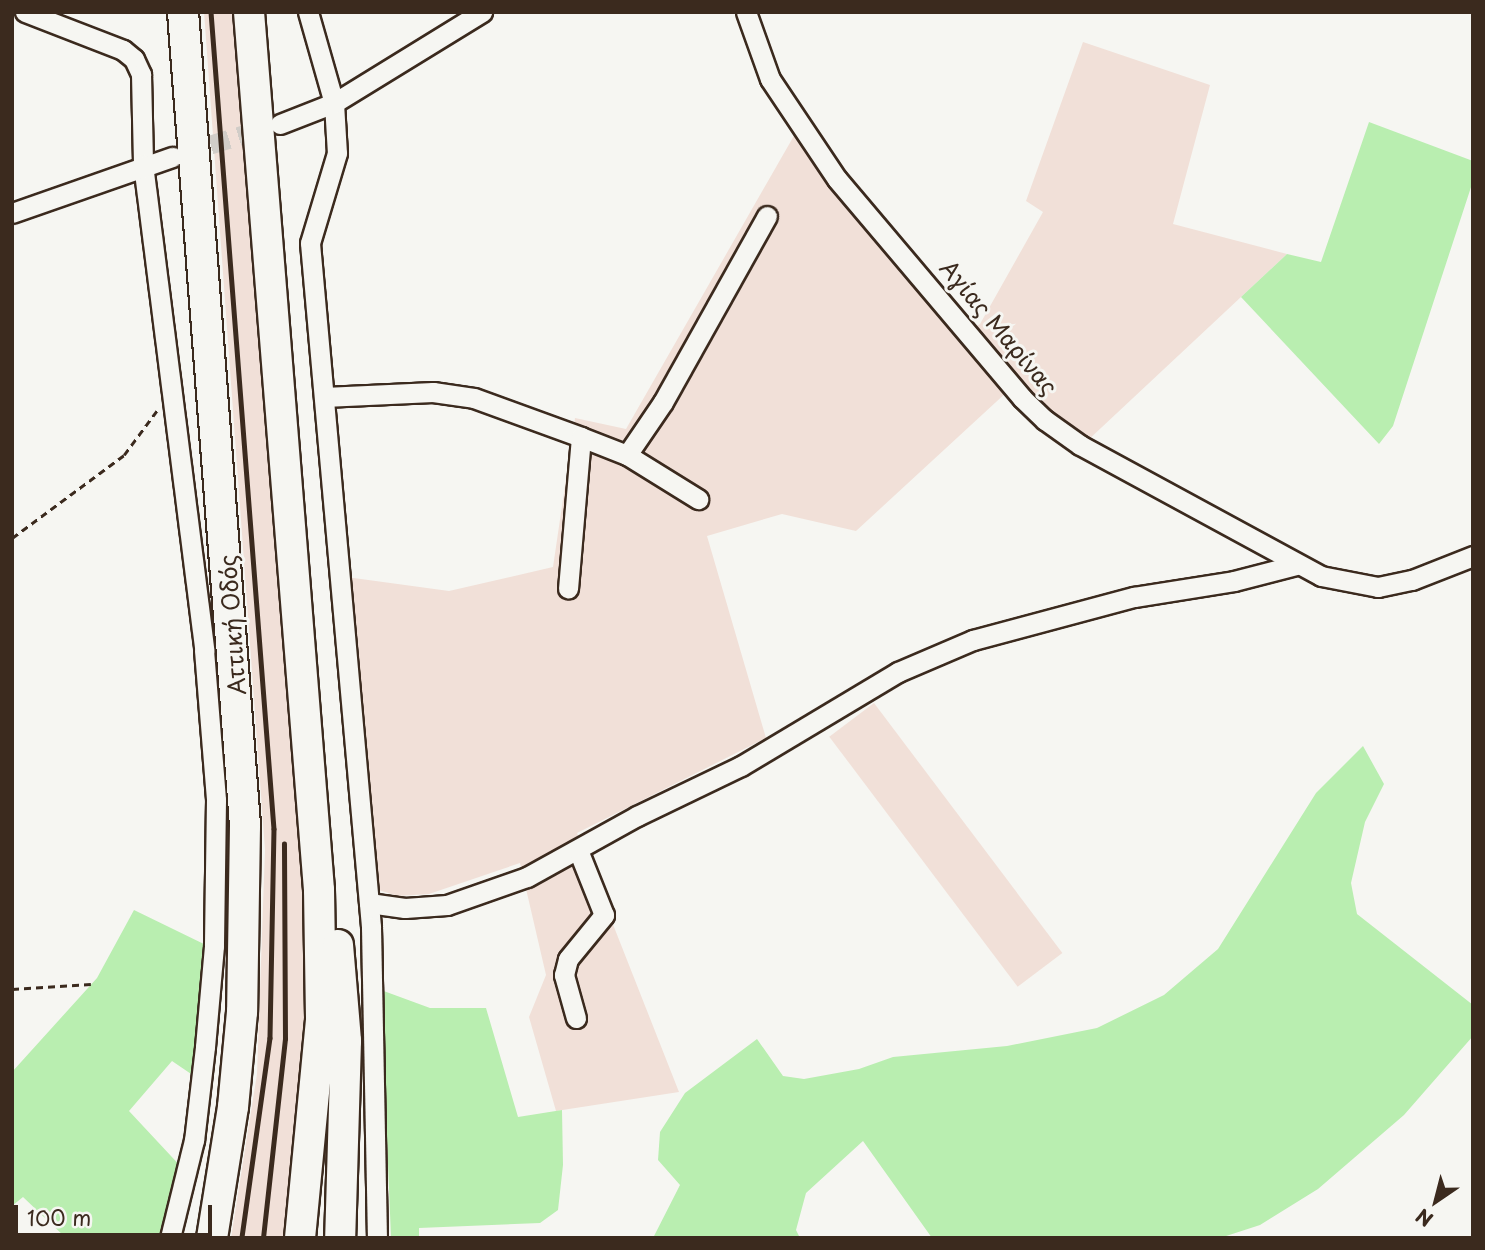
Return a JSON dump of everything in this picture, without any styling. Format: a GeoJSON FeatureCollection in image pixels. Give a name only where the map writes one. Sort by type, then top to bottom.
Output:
{"type":"FeatureCollection","features":[{"type":"Feature","properties":{"kind":"highway","name":"Αττική Οδός"},"geometry":{"type":"LineString","coordinates":[[183,12],[245,825],[242,998],[233,1107],[212,1238]]}},
{"type":"Feature","properties":{"kind":"highway"},"geometry":{"type":"LineString","coordinates":[[249,12],[319,890],[321,1020],[300,1238]]}},
{"type":"Feature","properties":{"kind":"highway"},"geometry":{"type":"LineString","coordinates":[[309,766],[326,812],[346,1041],[340,1238]]}},
{"type":"Feature","properties":{"kind":"highway"},"geometry":{"type":"LineString","coordinates":[[195,1238],[233,1107]]}},
{"type":"Feature","properties":{"kind":"street"},"geometry":{"type":"LineString","coordinates":[[25,12],[115,46],[134,59],[141,74],[144,164],[169,385],[204,650],[216,800],[214,946],[205,1047],[194,1140],[170,1238]]}},
{"type":"Feature","properties":{"kind":"street"},"geometry":{"type":"LineString","coordinates":[[308,12],[334,103],[337,153],[310,243],[369,903],[377,1238]]}},
{"type":"Feature","properties":{"kind":"street"},"geometry":{"type":"LineString","coordinates":[[280,124],[334,103],[482,12]]}},
{"type":"Feature","properties":{"kind":"street","name":"Αγίας Μαρίνας"},"geometry":{"type":"LineString","coordinates":[[746,12],[770,79],[837,179],[1022,398],[1080,445],[1296,565],[1350,585],[1378,587],[1412,580],[1473,556]]}},
{"type":"Feature","properties":{"kind":"street"},"geometry":{"type":"LineString","coordinates":[[12,213],[144,164],[172,157]]}},
{"type":"Feature","properties":{"kind":"street"},"geometry":{"type":"LineString","coordinates":[[627,455],[663,402],[767,216]]}},
{"type":"Feature","properties":{"kind":"street"},"geometry":{"type":"LineString","coordinates":[[324,397],[433,392],[474,398],[627,455],[698,499]]}},
{"type":"Feature","properties":{"kind":"street"},"geometry":{"type":"LineString","coordinates":[[568,588],[581,437]]}},
{"type":"Feature","properties":{"kind":"street"},"geometry":{"type":"LineString","coordinates":[[369,903],[405,908],[447,905],[488,894],[578,850],[637,816],[741,766],[898,672],[973,640],[1134,597],[1234,581],[1296,565]]}},
{"type":"Feature","properties":{"kind":"street"},"geometry":{"type":"LineString","coordinates":[[576,1018],[564,975],[568,959],[604,915],[578,850]]}},
{"type":"Feature","properties":{"kind":"path"},"geometry":{"type":"LineString","coordinates":[[12,538],[124,455],[157,411],[169,385]]}},
{"type":"Feature","properties":{"kind":"path"},"geometry":{"type":"LineString","coordinates":[[12,989],[91,984]]}},
{"type":"Feature","properties":{"kind":"shaded area"},"geometry":{"type":"Polygon","coordinates":[[[204,12],[238,12],[305,899],[307,1047],[289,1238],[231,1238],[257,1074],[265,850],[204,12]]]}},
{"type":"Feature","properties":{"kind":"shaded area"},"geometry":{"type":"Polygon","coordinates":[[[1083,42],[1210,85],[1173,224],[1287,254],[1086,442],[1051,415],[1021,379],[856,531],[782,514],[707,536],[766,738],[577,833],[679,1092],[556,1111],[529,1017],[546,975],[520,863],[429,894],[398,896],[372,888],[339,576],[449,591],[553,567],[575,418],[626,429],[795,134],[959,337],[980,324],[1043,212],[1026,201],[1083,42]]]}},
{"type":"Feature","properties":{"kind":"shaded area"},"geometry":{"type":"Polygon","coordinates":[[[874,703],[1062,953],[1018,987],[829,737],[874,703]]]}},
{"type":"Feature","properties":{"kind":"green space"},"geometry":{"type":"Polygon","coordinates":[[[1369,122],[1473,161],[1473,181],[1393,426],[1379,444],[1241,297],[1287,254],[1321,262],[1369,122]]]}},
{"type":"Feature","properties":{"kind":"green space"},"geometry":{"type":"Polygon","coordinates":[[[1363,746],[1384,784],[1365,822],[1351,883],[1357,914],[1473,1005],[1473,1036],[1404,1115],[1318,1189],[1260,1225],[1220,1238],[932,1238],[863,1141],[806,1193],[796,1230],[800,1238],[653,1238],[680,1185],[658,1160],[660,1132],[685,1093],[757,1039],[783,1076],[804,1079],[859,1069],[893,1057],[1007,1046],[1097,1028],[1164,995],[1218,949],[1316,793],[1363,746]]]}},
{"type":"Feature","properties":{"kind":"green space"},"geometry":{"type":"Polygon","coordinates":[[[134,910],[210,947],[197,1078],[172,1061],[129,1111],[185,1171],[166,1238],[66,1238],[23,1197],[12,1206],[12,1072],[97,978],[134,910]]]}},
{"type":"Feature","properties":{"kind":"green space"},"geometry":{"type":"Polygon","coordinates":[[[381,990],[430,1008],[486,1008],[518,1117],[562,1110],[563,1165],[558,1210],[540,1223],[419,1228],[419,1238],[391,1238],[381,990]]]}},
{"type":"Feature","properties":{"kind":"tunnel"},"geometry":{"type":"LineString","coordinates":[[183,153],[268,127]]}},
{"type":"Feature","properties":{"kind":"railway"},"geometry":{"type":"LineString","coordinates":[[211,12],[274,829],[270,1038],[242,1238]]}},
{"type":"Feature","properties":{"kind":"railway"},"geometry":{"type":"LineString","coordinates":[[263,1238],[285,1039],[284,844]]}}]}
